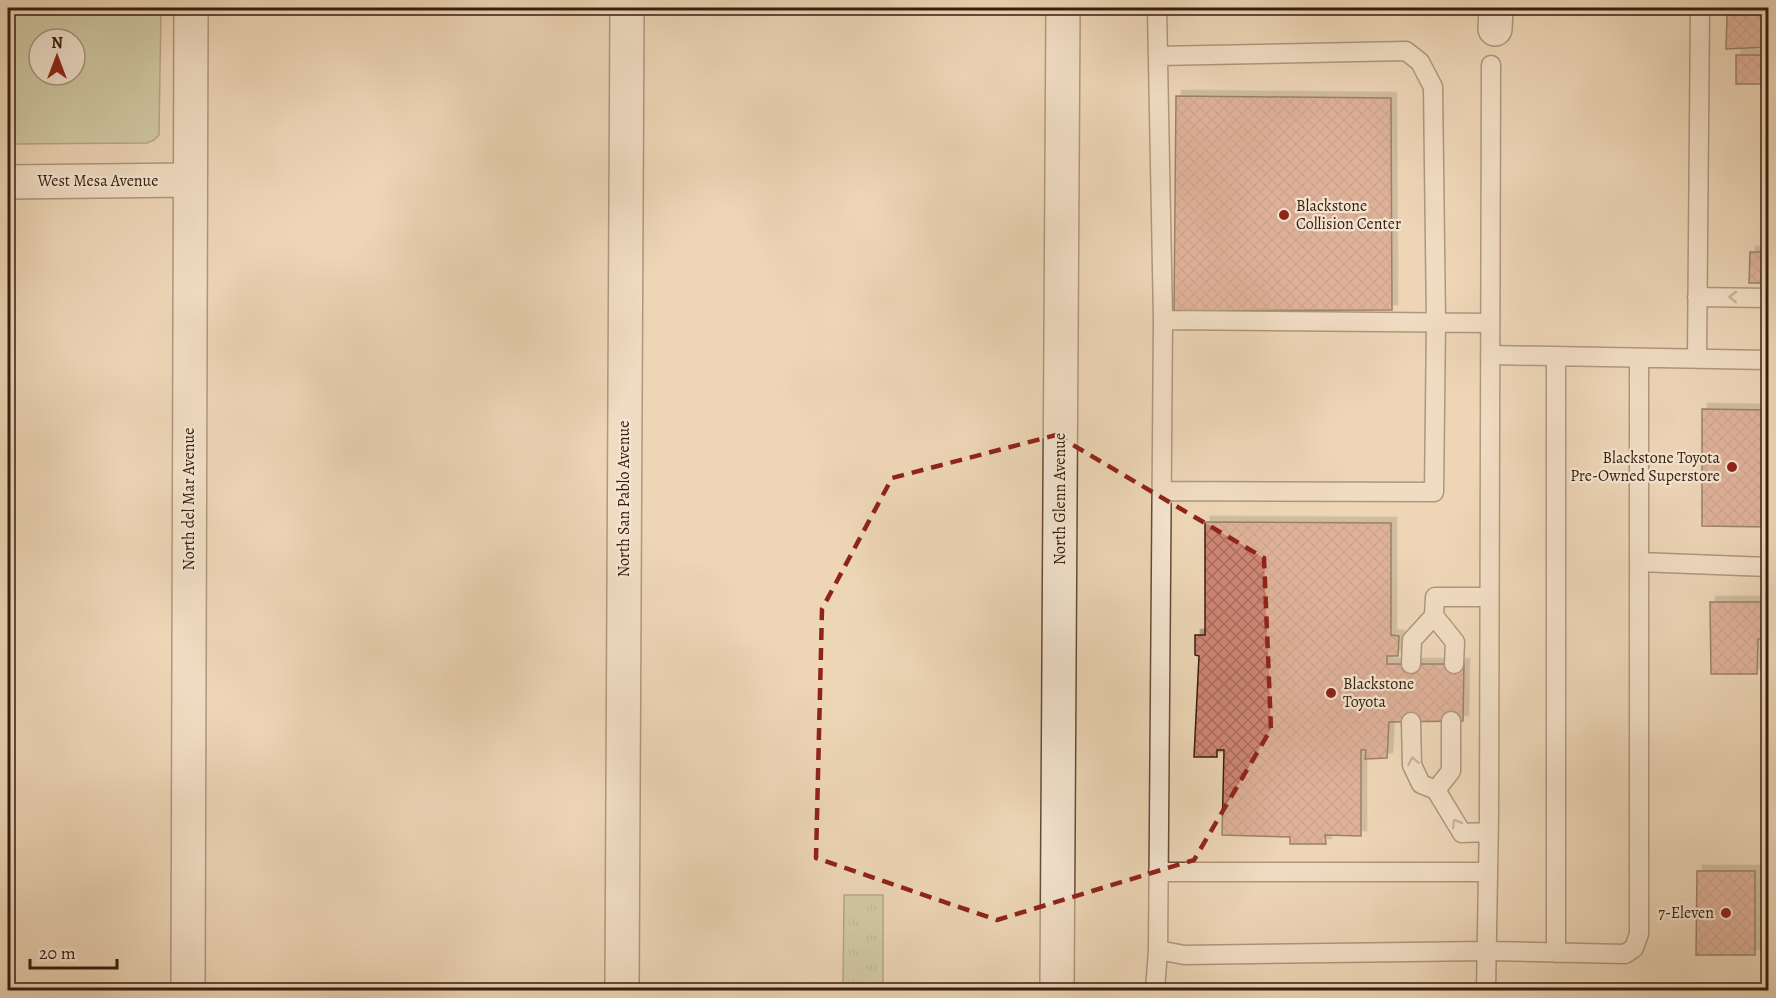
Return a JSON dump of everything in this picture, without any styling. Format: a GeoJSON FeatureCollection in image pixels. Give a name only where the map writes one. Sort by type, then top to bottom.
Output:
{"type":"FeatureCollection","features":[{"type":"Feature","properties":{"kind":"street","name":"North del Mar Avenue"},"geometry":{"type":"LineString","coordinates":[[188,990],[191,8]]}},
{"type":"Feature","properties":{"kind":"street","name":"North San Pablo Avenue"},"geometry":{"type":"LineString","coordinates":[[622,990],[627,8]]}},
{"type":"Feature","properties":{"kind":"street","name":"North Glenn Avenue"},"geometry":{"type":"LineString","coordinates":[[1057,990],[1063,8]]}},
{"type":"Feature","properties":{"kind":"street","name":"West Mesa Avenue"},"geometry":{"type":"LineString","coordinates":[[8,182],[189,180]]}},
{"type":"Feature","properties":{"kind":"lane"},"geometry":{"type":"LineString","coordinates":[[1155,990],[1158,950],[1163,491],[1163,320],[1157,8]]}},
{"type":"Feature","properties":{"kind":"lane"},"geometry":{"type":"LineString","coordinates":[[1697,359],[1700,8]]}},
{"type":"Feature","properties":{"kind":"lane"},"geometry":{"type":"LineString","coordinates":[[1158,56],[1406,51],[1420,62],[1433,87],[1436,322],[1434,492],[1163,491]]}},
{"type":"Feature","properties":{"kind":"lane"},"geometry":{"type":"LineString","coordinates":[[1486,990],[1491,65]]}},
{"type":"Feature","properties":{"kind":"lane"},"geometry":{"type":"LineString","coordinates":[[1697,297],[1768,298]]}},
{"type":"Feature","properties":{"kind":"lane"},"geometry":{"type":"LineString","coordinates":[[1163,320],[1490,323]]}},
{"type":"Feature","properties":{"kind":"lane"},"geometry":{"type":"LineString","coordinates":[[1490,355],[1768,360]]}},
{"type":"Feature","properties":{"kind":"lane"},"geometry":{"type":"LineString","coordinates":[[1556,356],[1556,953]]}},
{"type":"Feature","properties":{"kind":"lane"},"geometry":{"type":"LineString","coordinates":[[1158,950],[1184,955],[1486,951],[1625,954],[1634,948],[1638,934],[1638,358]]}},
{"type":"Feature","properties":{"kind":"lane"},"geometry":{"type":"LineString","coordinates":[[1638,562],[1768,567]]}},
{"type":"Feature","properties":{"kind":"lane"},"geometry":{"type":"LineString","coordinates":[[1411,664],[1412,640],[1434,616],[1435,597],[1489,597]]}},
{"type":"Feature","properties":{"kind":"lane"},"geometry":{"type":"LineString","coordinates":[[1434,616],[1455,642],[1454,664]]}},
{"type":"Feature","properties":{"kind":"lane"},"geometry":{"type":"LineString","coordinates":[[1436,790],[1451,771],[1451,721]]}},
{"type":"Feature","properties":{"kind":"lane"},"geometry":{"type":"LineString","coordinates":[[1411,722],[1412,765],[1421,784],[1436,790],[1462,833],[1488,832]]}},
{"type":"Feature","properties":{"kind":"lane"},"geometry":{"type":"LineString","coordinates":[[1158,872],[1488,872]]}},
{"type":"Feature","properties":{"kind":"highlighted area"},"geometry":{"type":"Polygon","coordinates":[[[1056,435],[1264,558],[1271,729],[1194,860],[997,920],[816,858],[822,609],[892,478],[1056,435]]]}},
{"type":"Feature","properties":{"kind":"green space"},"geometry":{"type":"Polygon","coordinates":[[[8,8],[161,8],[159,135],[147,143],[8,144],[8,8]]]}},
{"type":"Feature","properties":{"kind":"green space"},"geometry":{"type":"Polygon","coordinates":[[[844,895],[883,895],[883,990],[843,990],[844,895]]]}},
{"type":"Feature","properties":{"kind":"building"},"geometry":{"type":"Polygon","coordinates":[[[1733,8],[1768,8],[1768,47],[1726,49],[1727,15],[1734,15],[1733,8]]]}},
{"type":"Feature","properties":{"kind":"building"},"geometry":{"type":"Polygon","coordinates":[[[1736,55],[1768,55],[1768,84],[1736,84],[1736,55]]]}},
{"type":"Feature","properties":{"kind":"building"},"geometry":{"type":"Polygon","coordinates":[[[1176,96],[1391,98],[1392,310],[1174,311],[1176,96]]]}},
{"type":"Feature","properties":{"kind":"building"},"geometry":{"type":"Polygon","coordinates":[[[1768,120],[1768,208],[1767,208],[1768,120]]]}},
{"type":"Feature","properties":{"kind":"building"},"geometry":{"type":"Polygon","coordinates":[[[1750,252],[1768,252],[1768,283],[1749,283],[1750,252]]]}},
{"type":"Feature","properties":{"kind":"building"},"geometry":{"type":"Polygon","coordinates":[[[1702,409],[1768,410],[1768,527],[1702,526],[1702,409]]]}},
{"type":"Feature","properties":{"kind":"building","name":"Blackstone Toyota"},"geometry":{"type":"Polygon","coordinates":[[[1205,522],[1391,523],[1391,635],[1399,636],[1398,656],[1387,656],[1387,664],[1464,664],[1463,721],[1389,722],[1387,758],[1365,759],[1366,750],[1361,750],[1361,836],[1325,835],[1326,844],[1290,844],[1290,837],[1222,835],[1224,750],[1217,750],[1217,757],[1194,757],[1199,656],[1195,655],[1195,635],[1205,635],[1205,522]]]}},
{"type":"Feature","properties":{"kind":"building"},"geometry":{"type":"Polygon","coordinates":[[[1710,602],[1768,602],[1768,638],[1758,639],[1757,674],[1711,674],[1710,602]]]}},
{"type":"Feature","properties":{"kind":"building","name":"7-Eleven"},"geometry":{"type":"Polygon","coordinates":[[[1697,871],[1755,871],[1755,955],[1696,955],[1697,871]]]}},
{"type":"Feature","properties":{"kind":"place","name":"Blackstone Collision Center"},"geometry":{"type":"Point","coordinates":[1284,215]}},
{"type":"Feature","properties":{"kind":"place","name":"Blackstone Toyota Pre-Owned Superstore"},"geometry":{"type":"Point","coordinates":[1732,467]}},
{"type":"Feature","properties":{"kind":"place","name":"Blackstone Toyota"},"geometry":{"type":"Point","coordinates":[1331,693]}},
{"type":"Feature","properties":{"kind":"place","name":"7-Eleven"},"geometry":{"type":"Point","coordinates":[1726,913]}}]}
